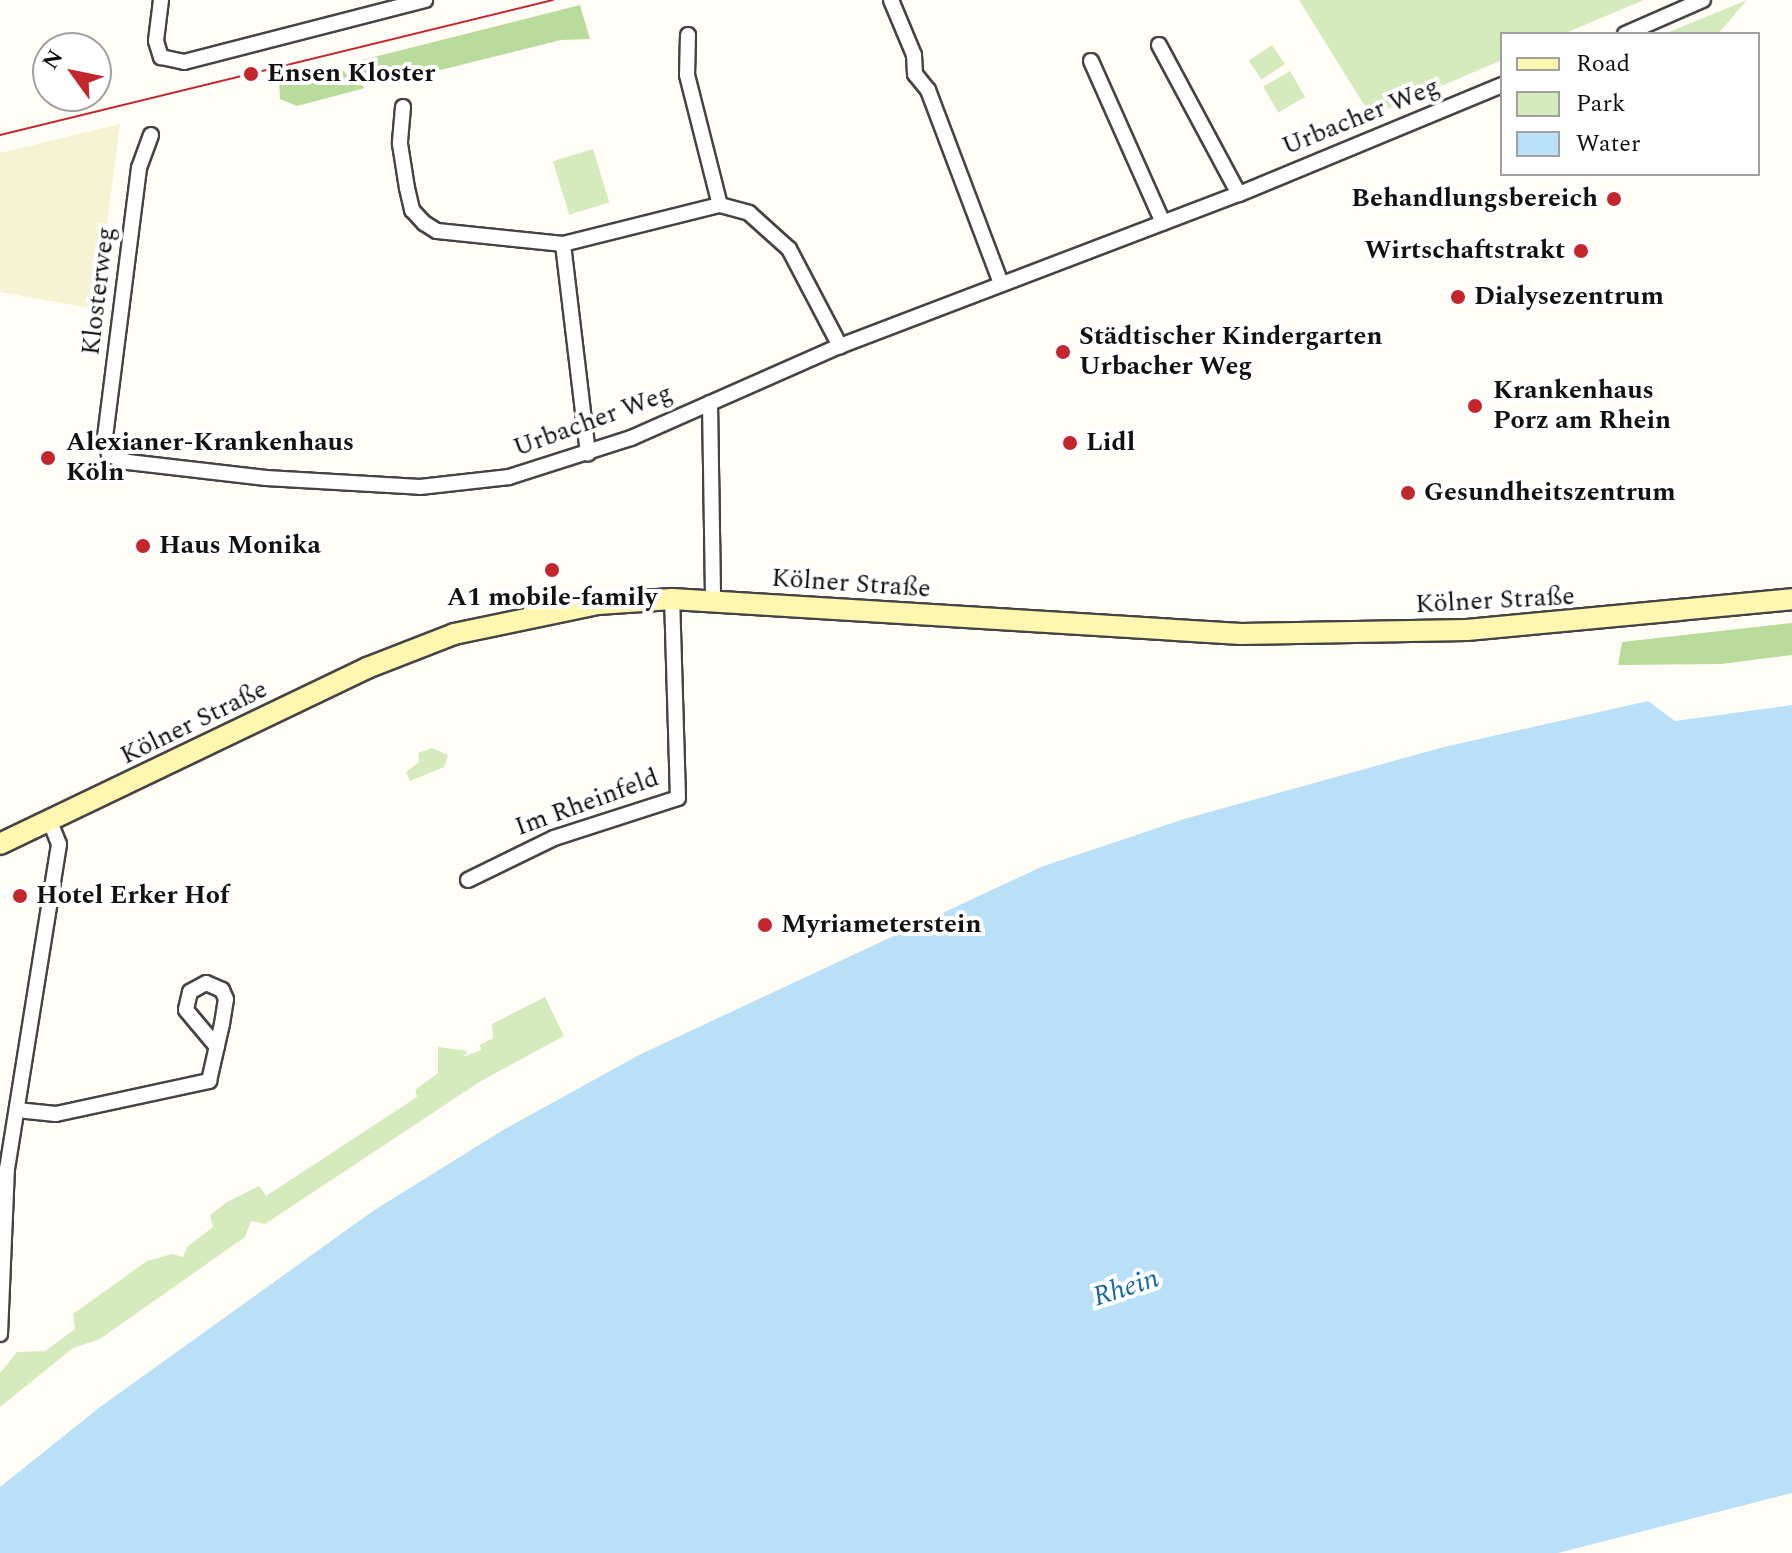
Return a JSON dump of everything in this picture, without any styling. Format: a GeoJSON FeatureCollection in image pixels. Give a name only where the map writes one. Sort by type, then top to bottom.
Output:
{"type":"FeatureCollection","features":[{"type":"Feature","properties":{"kind":"main road","name":"Kölner Straße"},"geometry":{"type":"LineString","coordinates":[[0,844],[367,668],[454,634],[598,604],[672,599],[1241,634],[1482,629],[1792,599]]}},
{"type":"Feature","properties":{"kind":"street"},"geometry":{"type":"LineString","coordinates":[[161,0],[156,41],[161,57],[198,61],[425,0]]}},
{"type":"Feature","properties":{"kind":"street"},"geometry":{"type":"LineString","coordinates":[[891,0],[914,55],[915,74],[928,90],[1001,283]]}},
{"type":"Feature","properties":{"kind":"street"},"geometry":{"type":"LineString","coordinates":[[1630,32],[1703,0]]}},
{"type":"Feature","properties":{"kind":"street"},"geometry":{"type":"LineString","coordinates":[[688,35],[687,75],[720,205]]}},
{"type":"Feature","properties":{"kind":"street"},"geometry":{"type":"LineString","coordinates":[[1159,45],[1239,194]]}},
{"type":"Feature","properties":{"kind":"street"},"geometry":{"type":"LineString","coordinates":[[1091,61],[1163,223]]}},
{"type":"Feature","properties":{"kind":"street","name":"Urbacher Weg"},"geometry":{"type":"LineString","coordinates":[[109,455],[128,462],[266,478],[420,487],[509,477],[588,454],[840,346],[1239,194],[1500,86]]}},
{"type":"Feature","properties":{"kind":"street"},"geometry":{"type":"LineString","coordinates":[[403,107],[400,144],[412,210],[437,231],[563,244],[720,205],[749,213],[774,230],[800,266],[840,346]]}},
{"type":"Feature","properties":{"kind":"street","name":"Klosterweg"},"geometry":{"type":"LineString","coordinates":[[109,455],[105,436],[139,168],[151,135]]}},
{"type":"Feature","properties":{"kind":"street"},"geometry":{"type":"LineString","coordinates":[[563,244],[588,454]]}},
{"type":"Feature","properties":{"kind":"street","name":"Urbacher Weg"},"geometry":{"type":"LineString","coordinates":[[710,403],[713,601]]}},
{"type":"Feature","properties":{"kind":"street","name":"Im Rheinfeld"},"geometry":{"type":"LineString","coordinates":[[468,880],[554,838],[678,798],[672,599]]}},
{"type":"Feature","properties":{"kind":"street"},"geometry":{"type":"LineString","coordinates":[[0,1334],[7,1169],[59,844],[50,822]]}},
{"type":"Feature","properties":{"kind":"street"},"geometry":{"type":"LineString","coordinates":[[17,1110],[56,1114],[209,1081],[217,1047]]}},
{"type":"Feature","properties":{"kind":"shaded area"},"geometry":{"type":"Polygon","coordinates":[[[120,124],[96,309],[0,292],[0,153],[120,124]]]}},
{"type":"Feature","properties":{"kind":"green space"},"geometry":{"type":"Polygon","coordinates":[[[1299,0],[1644,0],[1568,32],[1500,32],[1500,61],[1371,116],[1299,0]]]}},
{"type":"Feature","properties":{"kind":"green space"},"geometry":{"type":"Polygon","coordinates":[[[1747,0],[1720,32],[1669,32],[1747,0]]]}},
{"type":"Feature","properties":{"kind":"green space"},"geometry":{"type":"Polygon","coordinates":[[[580,5],[590,39],[561,40],[380,85],[350,63],[580,5]]]}},
{"type":"Feature","properties":{"kind":"green space"},"geometry":{"type":"Polygon","coordinates":[[[1272,45],[1285,64],[1262,80],[1249,61],[1272,45]]]}},
{"type":"Feature","properties":{"kind":"green space"},"geometry":{"type":"Polygon","coordinates":[[[337,66],[365,88],[297,106],[280,99],[279,79],[337,66]]]}},
{"type":"Feature","properties":{"kind":"green space"},"geometry":{"type":"Polygon","coordinates":[[[1290,71],[1305,97],[1278,112],[1263,86],[1290,71]]]}},
{"type":"Feature","properties":{"kind":"green space"},"geometry":{"type":"Polygon","coordinates":[[[593,149],[609,203],[569,215],[553,161],[593,149]]]}},
{"type":"Feature","properties":{"kind":"green space"},"geometry":{"type":"Polygon","coordinates":[[[1792,623],[1792,655],[1721,664],[1618,665],[1622,642],[1792,623]]]}},
{"type":"Feature","properties":{"kind":"green space"},"geometry":{"type":"Polygon","coordinates":[[[432,748],[448,755],[444,767],[410,781],[406,772],[419,762],[418,753],[432,748]]]}},
{"type":"Feature","properties":{"kind":"green space"},"geometry":{"type":"Polygon","coordinates":[[[545,997],[564,1036],[481,1081],[265,1224],[251,1221],[245,1237],[100,1339],[73,1348],[0,1407],[0,1373],[17,1352],[45,1351],[75,1329],[73,1314],[147,1261],[172,1254],[183,1257],[187,1247],[213,1227],[210,1215],[227,1202],[259,1186],[266,1196],[417,1097],[415,1090],[438,1073],[438,1047],[468,1051],[463,1057],[481,1050],[480,1045],[493,1038],[492,1024],[545,997]]]}},
{"type":"Feature","properties":{"kind":"water","name":"Rhein"},"geometry":{"type":"Polygon","coordinates":[[[1648,701],[1675,721],[1792,705],[1792,1493],[1558,1553],[0,1553],[0,1487],[100,1407],[373,1211],[503,1130],[639,1055],[1041,867],[1184,819],[1444,747],[1648,701]]]}},
{"type":"Feature","properties":{"kind":"tram line"},"geometry":{"type":"LineString","coordinates":[[0,135],[553,0]]}},
{"type":"Feature","properties":{"kind":"place","name":"Ensen Kloster"},"geometry":{"type":"Point","coordinates":[251,74]}},
{"type":"Feature","properties":{"kind":"place","name":"Behandlungsbereich"},"geometry":{"type":"Point","coordinates":[1614,199]}},
{"type":"Feature","properties":{"kind":"place","name":"Wirtschaftstrakt"},"geometry":{"type":"Point","coordinates":[1581,251]}},
{"type":"Feature","properties":{"kind":"place","name":"Dialysezentrum"},"geometry":{"type":"Point","coordinates":[1458,297]}},
{"type":"Feature","properties":{"kind":"place","name":"Städtischer Kindergarten Urbacher Weg"},"geometry":{"type":"Point","coordinates":[1063,352]}},
{"type":"Feature","properties":{"kind":"place","name":"Krankenhaus Porz am Rhein"},"geometry":{"type":"Point","coordinates":[1475,406]}},
{"type":"Feature","properties":{"kind":"place","name":"Lidl"},"geometry":{"type":"Point","coordinates":[1070,443]}},
{"type":"Feature","properties":{"kind":"place","name":"Alexianer-Krankenhaus Köln"},"geometry":{"type":"Point","coordinates":[48,458]}},
{"type":"Feature","properties":{"kind":"place","name":"Gesundheitszentrum"},"geometry":{"type":"Point","coordinates":[1408,493]}},
{"type":"Feature","properties":{"kind":"place","name":"Haus Monika"},"geometry":{"type":"Point","coordinates":[143,546]}},
{"type":"Feature","properties":{"kind":"place","name":"A1 mobile-family"},"geometry":{"type":"Point","coordinates":[552,570]}},
{"type":"Feature","properties":{"kind":"place","name":"Hotel Erker Hof"},"geometry":{"type":"Point","coordinates":[20,896]}},
{"type":"Feature","properties":{"kind":"place","name":"Myriameterstein"},"geometry":{"type":"Point","coordinates":[765,925]}}]}
